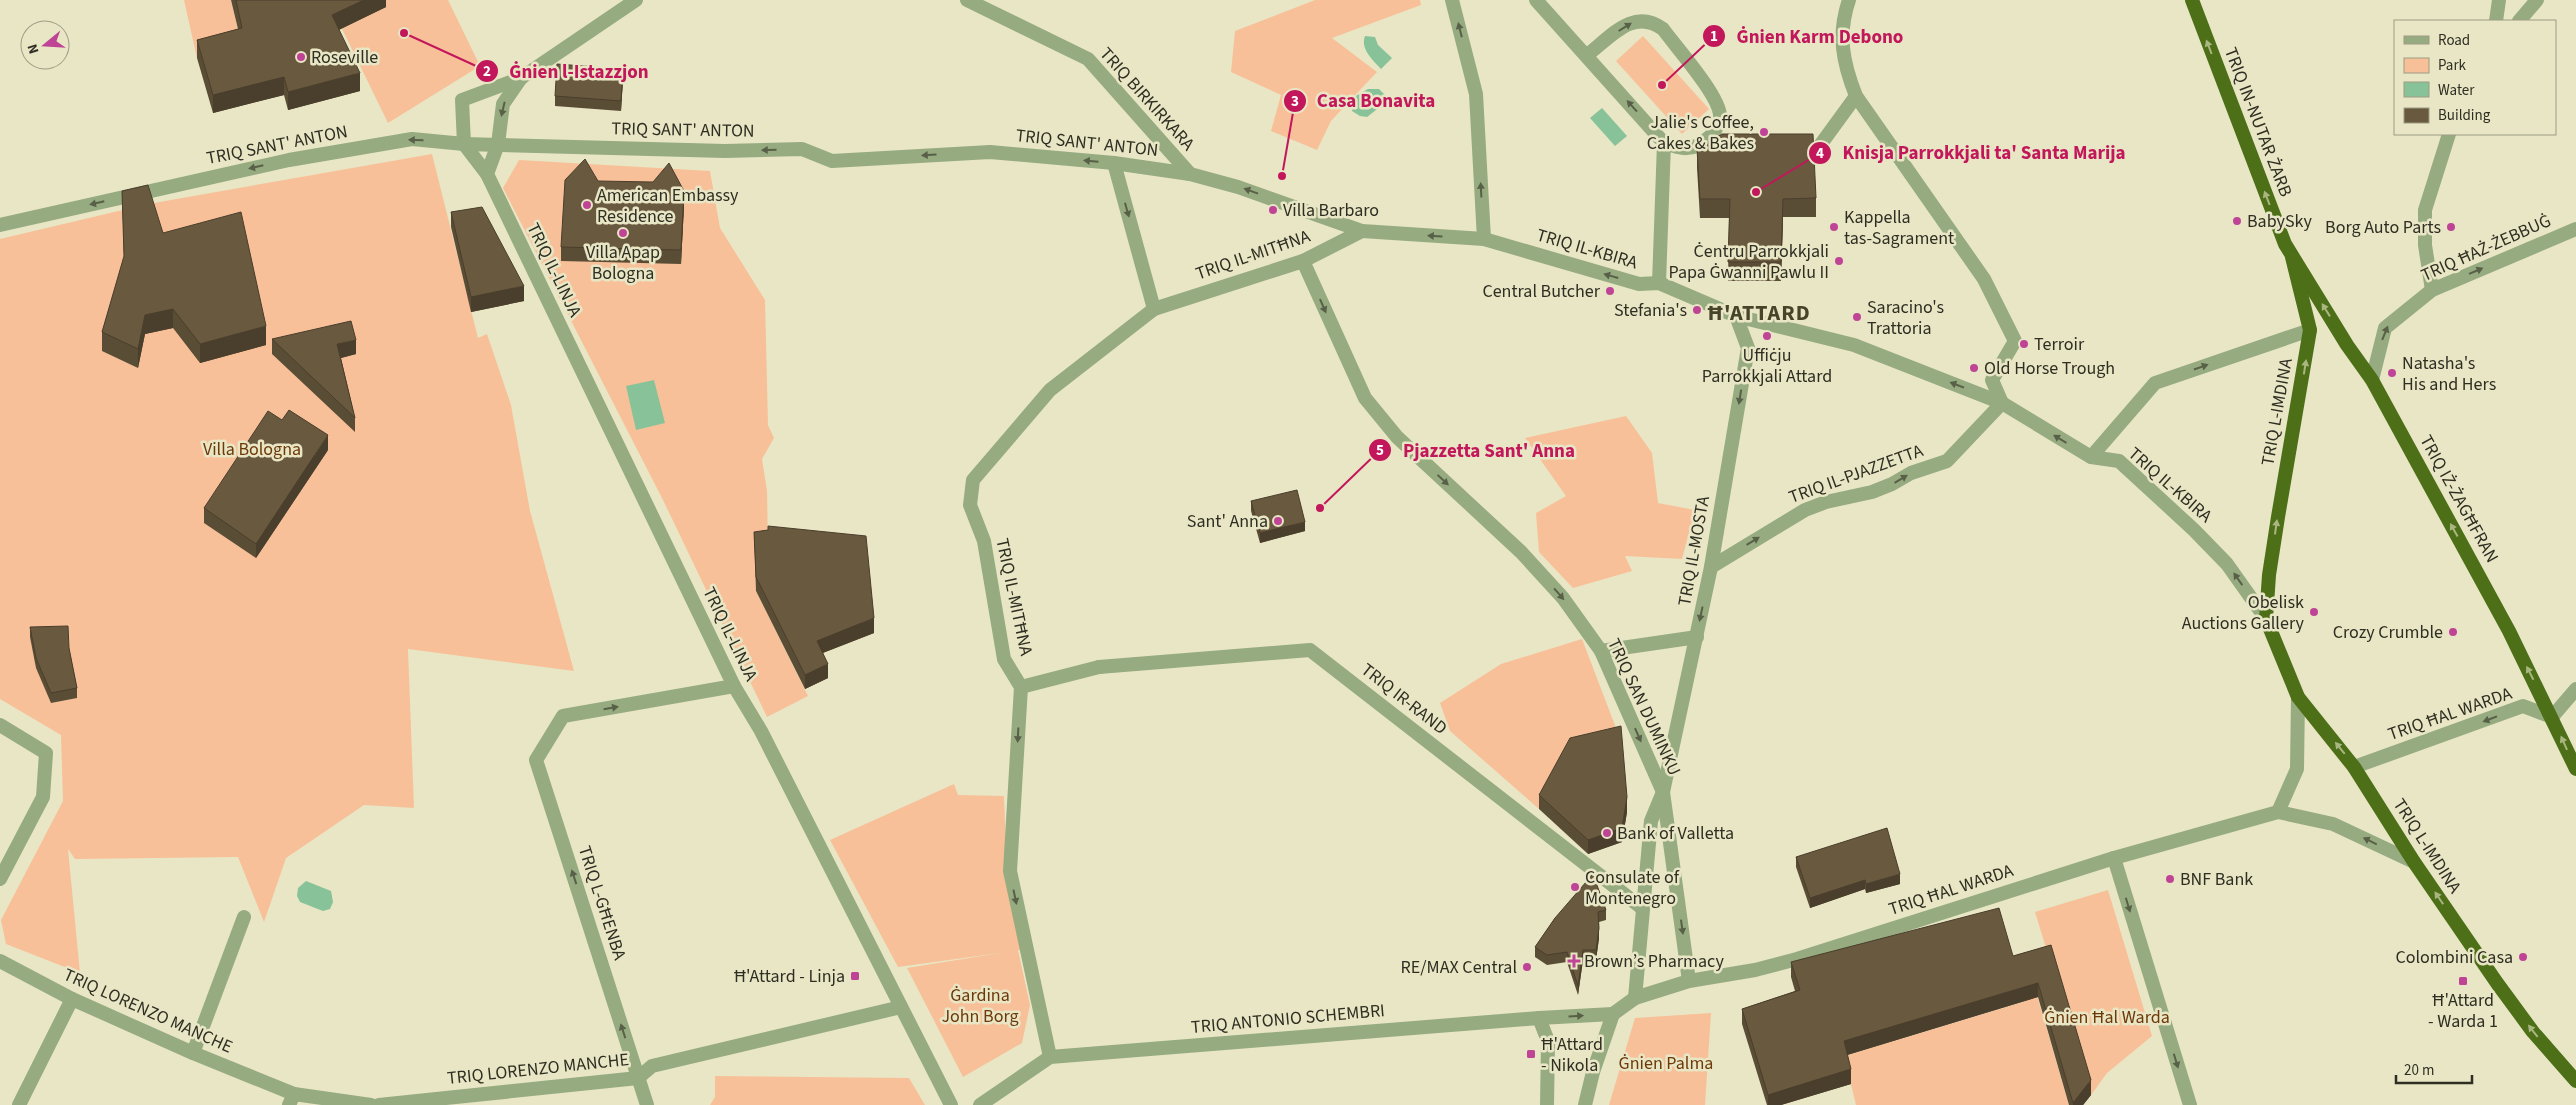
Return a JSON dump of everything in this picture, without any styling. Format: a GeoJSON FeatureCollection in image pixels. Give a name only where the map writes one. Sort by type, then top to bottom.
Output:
{"type":"FeatureCollection","features":[{"type":"Feature","properties":{"kind":"highway","name":"TRIQ IN-NUTAR ŻARB"},"geometry":{"type":"LineString","coordinates":[[2192,0],[2285,244],[2292,257]]}},
{"type":"Feature","properties":{"kind":"highway","name":"TRIQ L-IMDINA"},"geometry":{"type":"LineString","coordinates":[[2292,257],[2310,330],[2269,575],[2266,619],[2298,697],[2354,767],[2414,862],[2528,1025],[2576,1081]]}},
{"type":"Feature","properties":{"kind":"highway","name":"TRIQ IŻ-ŻAGĦFRAN"},"geometry":{"type":"LineString","coordinates":[[2292,257],[2372,380],[2509,631],[2576,769]]}},
{"type":"Feature","properties":{"kind":"street"},"geometry":{"type":"LineString","coordinates":[[464,144],[462,100],[521,78],[636,0]]}},
{"type":"Feature","properties":{"kind":"street","name":"TRIQ BIRKIRKARA"},"geometry":{"type":"LineString","coordinates":[[967,0],[1088,59],[1190,174]]}},
{"type":"Feature","properties":{"kind":"street"},"geometry":{"type":"LineString","coordinates":[[1452,0],[1476,94],[1484,239]]}},
{"type":"Feature","properties":{"kind":"street"},"geometry":{"type":"LineString","coordinates":[[1536,0],[1664,143],[1683,150],[1702,144],[1722,144]]}},
{"type":"Feature","properties":{"kind":"street"},"geometry":{"type":"LineString","coordinates":[[1849,0],[1842,20],[1841,46],[1846,72],[1856,96],[1984,279],[2015,341],[1992,380],[2002,403]]}},
{"type":"Feature","properties":{"kind":"street"},"geometry":{"type":"LineString","coordinates":[[2496,20],[2499,0]]}},
{"type":"Feature","properties":{"kind":"street"},"geometry":{"type":"LineString","coordinates":[[2520,20],[2537,0]]}},
{"type":"Feature","properties":{"kind":"street"},"geometry":{"type":"LineString","coordinates":[[1586,56],[1626,25],[1638,20],[1652,21],[1663,29],[1715,98],[1720,116],[1714,133],[1702,144]]}},
{"type":"Feature","properties":{"kind":"street"},"geometry":{"type":"LineString","coordinates":[[486,174],[498,144],[503,104],[521,78]]}},
{"type":"Feature","properties":{"kind":"street"},"geometry":{"type":"LineString","coordinates":[[1816,144],[1856,96]]}},
{"type":"Feature","properties":{"kind":"street"},"geometry":{"type":"LineString","coordinates":[[2432,290],[2425,245],[2425,210],[2449,135]]}},
{"type":"Feature","properties":{"kind":"street","name":"TRIQ SANT' ANTON"},"geometry":{"type":"LineString","coordinates":[[0,225],[289,160],[412,139],[464,144],[725,151],[802,150],[832,161],[990,152],[1114,163],[1190,174],[1238,187],[1362,231]]}},
{"type":"Feature","properties":{"kind":"street"},"geometry":{"type":"LineString","coordinates":[[1659,283],[1664,143]]}},
{"type":"Feature","properties":{"kind":"street","name":"TRIQ IL-LINJA"},"geometry":{"type":"LineString","coordinates":[[464,144],[486,174],[734,686],[761,731],[951,1105]]}},
{"type":"Feature","properties":{"kind":"street"},"geometry":{"type":"LineString","coordinates":[[1114,163],[1154,308]]}},
{"type":"Feature","properties":{"kind":"street","name":"TRIQ ĦAŻ-ŻEBBUĠ"},"geometry":{"type":"LineString","coordinates":[[2372,380],[2386,328],[2432,290],[2576,229]]}},
{"type":"Feature","properties":{"kind":"street","name":"TRIQ IL-KBIRA"},"geometry":{"type":"LineString","coordinates":[[1362,231],[1484,239],[1639,284],[1659,283],[1736,316],[1854,345],[2002,403],[2091,457],[2119,461],[2194,530],[2227,564],[2266,619]]}},
{"type":"Feature","properties":{"kind":"street","name":"TRIQ IL-MITĦNA"},"geometry":{"type":"LineString","coordinates":[[1021,687],[1004,659],[984,541],[970,505],[973,480],[1050,390],[1154,308],[1303,261],[1362,231]]}},
{"type":"Feature","properties":{"kind":"street","name":"TRIQ SAN DUMINKU"},"geometry":{"type":"LineString","coordinates":[[1303,261],[1365,398],[1397,437],[1521,552],[1563,598],[1601,651],[1663,792]]}},
{"type":"Feature","properties":{"kind":"street","name":"TRIQ IL-MOSTA"},"geometry":{"type":"LineString","coordinates":[[1635,998],[1651,821],[1663,792],[1697,637],[1711,567],[1748,348],[1736,316]]}},
{"type":"Feature","properties":{"kind":"street"},"geometry":{"type":"LineString","coordinates":[[2091,457],[2155,383],[2310,330]]}},
{"type":"Feature","properties":{"kind":"street","name":"TRIQ IL-PJAZZETTA"},"geometry":{"type":"LineString","coordinates":[[1711,567],[1804,510],[1826,502],[1872,492],[1892,484],[1911,473],[1947,461],[2002,403]]}},
{"type":"Feature","properties":{"kind":"street"},"geometry":{"type":"LineString","coordinates":[[1601,651],[1697,637]]}},
{"type":"Feature","properties":{"kind":"street","name":"TRIQ IR-RAND"},"geometry":{"type":"LineString","coordinates":[[1021,687],[1099,667],[1310,650],[1642,908]]}},
{"type":"Feature","properties":{"kind":"street","name":"TRIQ L-GĦENBA"},"geometry":{"type":"LineString","coordinates":[[647,1105],[536,760],[563,716],[734,686]]}},
{"type":"Feature","properties":{"kind":"street"},"geometry":{"type":"LineString","coordinates":[[1021,687],[1010,871],[1050,1057]]}},
{"type":"Feature","properties":{"kind":"street"},"geometry":{"type":"LineString","coordinates":[[2552,717],[2576,689]]}},
{"type":"Feature","properties":{"kind":"street"},"geometry":{"type":"LineString","coordinates":[[2278,812],[2297,769],[2298,697]]}},
{"type":"Feature","properties":{"kind":"street","name":"TRIQ ĦAL WARDA"},"geometry":{"type":"LineString","coordinates":[[2354,767],[2523,706],[2552,717]]}},
{"type":"Feature","properties":{"kind":"street"},"geometry":{"type":"LineString","coordinates":[[0,724],[46,753],[43,797],[0,879]]}},
{"type":"Feature","properties":{"kind":"street","name":"TRIQ IL-MOSTA"},"geometry":{"type":"LineString","coordinates":[[1663,792],[1689,981]]}},
{"type":"Feature","properties":{"kind":"street","name":"TRIQ ĦAL WARDA"},"geometry":{"type":"LineString","coordinates":[[1635,998],[1689,981],[1755,970],[1798,959],[2114,858],[2278,812],[2333,824],[2414,862]]}},
{"type":"Feature","properties":{"kind":"street"},"geometry":{"type":"LineString","coordinates":[[2114,858],[2190,1105]]}},
{"type":"Feature","properties":{"kind":"street"},"geometry":{"type":"LineString","coordinates":[[193,1053],[244,917]]}},
{"type":"Feature","properties":{"kind":"street","name":"TRIQ LORENZO MANCHE"},"geometry":{"type":"LineString","coordinates":[[0,961],[72,999],[291,1099],[371,1105]]}},
{"type":"Feature","properties":{"kind":"street"},"geometry":{"type":"LineString","coordinates":[[1585,1105],[1593,1072],[1613,1014],[1635,998]]}},
{"type":"Feature","properties":{"kind":"street"},"geometry":{"type":"LineString","coordinates":[[19,1105],[72,999]]}},
{"type":"Feature","properties":{"kind":"street","name":"TRIQ LORENZO MANCHE"},"geometry":{"type":"LineString","coordinates":[[378,1105],[638,1078],[652,1066],[901,1007]]}},
{"type":"Feature","properties":{"kind":"street","name":"TRIQ ANTONIO SCHEMBRI"},"geometry":{"type":"LineString","coordinates":[[980,1105],[1050,1057],[1539,1018],[1613,1014]]}},
{"type":"Feature","properties":{"kind":"street"},"geometry":{"type":"LineString","coordinates":[[1539,1018],[1548,1041],[1547,1105]]}},
{"type":"Feature","properties":{"kind":"green space"},"geometry":{"type":"Polygon","coordinates":[[[184,0],[231,0],[239,33],[207,56],[197,58],[184,0]]]}},
{"type":"Feature","properties":{"kind":"green space"},"geometry":{"type":"Polygon","coordinates":[[[328,0],[448,0],[480,66],[388,123],[328,0]]]}},
{"type":"Feature","properties":{"kind":"green space"},"geometry":{"type":"Polygon","coordinates":[[[1315,0],[1420,0],[1421,5],[1332,38],[1377,72],[1331,121],[1317,150],[1271,131],[1281,95],[1231,72],[1235,31],[1315,0]]]}},
{"type":"Feature","properties":{"kind":"green space"},"geometry":{"type":"Polygon","coordinates":[[[1643,36],[1709,109],[1682,134],[1616,61],[1643,36]]]}},
{"type":"Feature","properties":{"kind":"green space","name":"Villa Bologna"},"geometry":{"type":"Polygon","coordinates":[[[432,154],[478,338],[487,334],[511,405],[530,511],[574,671],[408,649],[414,808],[364,805],[286,858],[264,922],[238,857],[75,859],[68,849],[80,973],[6,944],[1,920],[63,801],[61,735],[0,699],[0,239],[148,204],[432,154]]]}},
{"type":"Feature","properties":{"kind":"green space"},"geometry":{"type":"Polygon","coordinates":[[[519,160],[710,171],[720,228],[765,300],[768,425],[774,438],[762,459],[767,491],[768,545],[756,591],[808,696],[767,717],[664,502],[503,188],[519,160]]]}},
{"type":"Feature","properties":{"kind":"green space"},"geometry":{"type":"Polygon","coordinates":[[[1626,416],[1652,453],[1658,503],[1695,510],[1682,559],[1625,556],[1632,571],[1573,588],[1539,552],[1536,513],[1566,496],[1525,438],[1626,416]]]}},
{"type":"Feature","properties":{"kind":"green space"},"geometry":{"type":"Polygon","coordinates":[[[1582,639],[1621,741],[1570,753],[1539,809],[1450,731],[1440,703],[1501,664],[1582,639]]]}},
{"type":"Feature","properties":{"kind":"green space","name":"Ġardina John Borg"},"geometry":{"type":"Polygon","coordinates":[[[954,784],[958,795],[1004,796],[1007,877],[1021,950],[1018,950],[1030,1005],[1022,1043],[963,1077],[907,968],[1000,953],[898,967],[830,840],[954,784]]]}},
{"type":"Feature","properties":{"kind":"green space","name":"Ġnien Ħal Warda"},"geometry":{"type":"Polygon","coordinates":[[[2108,890],[2152,1036],[2107,1073],[2091,1095],[2035,912],[2108,890]]]}},
{"type":"Feature","properties":{"kind":"green space"},"geometry":{"type":"Polygon","coordinates":[[[2036,992],[2069,1105],[1856,1105],[1844,1056],[2023,1002],[2036,992]]]}},
{"type":"Feature","properties":{"kind":"green space","name":"Ġnien Palma"},"geometry":{"type":"Polygon","coordinates":[[[1711,1013],[1705,1105],[1609,1105],[1635,1018],[1711,1013]]]}},
{"type":"Feature","properties":{"kind":"green space"},"geometry":{"type":"Polygon","coordinates":[[[715,1076],[909,1078],[925,1105],[710,1105],[715,1097],[715,1076]]]}},
{"type":"Feature","properties":{"kind":"water"},"geometry":{"type":"Polygon","coordinates":[[[1365,36],[1375,37],[1378,45],[1392,58],[1381,69],[1366,50],[1364,45],[1365,36]]]}},
{"type":"Feature","properties":{"kind":"water"},"geometry":{"type":"Polygon","coordinates":[[[1368,89],[1379,89],[1386,96],[1385,103],[1367,117],[1360,116],[1352,111],[1354,97],[1368,89]]]}},
{"type":"Feature","properties":{"kind":"water"},"geometry":{"type":"Polygon","coordinates":[[[1602,108],[1627,136],[1615,146],[1590,118],[1602,108]]]}},
{"type":"Feature","properties":{"kind":"water"},"geometry":{"type":"Polygon","coordinates":[[[654,380],[665,423],[636,430],[626,386],[654,380]]]}},
{"type":"Feature","properties":{"kind":"water"},"geometry":{"type":"Polygon","coordinates":[[[306,881],[331,891],[333,902],[330,909],[323,911],[300,902],[297,896],[298,888],[306,881]]]}},
{"type":"Feature","properties":{"kind":"building","name":"Roseville"},"geometry":{"type":"Polygon","coordinates":[[[236,0],[364,0],[332,15],[360,73],[288,92],[284,77],[213,95],[197,40],[242,28],[236,0]]]}},
{"type":"Feature","properties":{"kind":"building"},"geometry":{"type":"Polygon","coordinates":[[[557,64],[623,69],[621,101],[555,96],[557,64]]]}},
{"type":"Feature","properties":{"kind":"building"},"geometry":{"type":"Polygon","coordinates":[[[1722,134],[1813,134],[1816,198],[1783,199],[1781,262],[1728,262],[1730,199],[1700,199],[1697,149],[1722,134]]]}},
{"type":"Feature","properties":{"kind":"building","name":"Villa Apap Bologna"},"geometry":{"type":"Polygon","coordinates":[[[585,159],[598,181],[653,182],[669,163],[684,191],[681,250],[561,247],[565,180],[585,159]]]}},
{"type":"Feature","properties":{"kind":"building"},"geometry":{"type":"Polygon","coordinates":[[[148,185],[163,233],[241,212],[266,326],[200,344],[173,309],[145,315],[138,349],[102,332],[124,256],[122,191],[148,185]]]}},
{"type":"Feature","properties":{"kind":"building"},"geometry":{"type":"Polygon","coordinates":[[[482,207],[524,286],[471,297],[451,212],[482,207]]]}},
{"type":"Feature","properties":{"kind":"building"},"geometry":{"type":"Polygon","coordinates":[[[351,321],[356,340],[337,344],[355,418],[272,339],[351,321]]]}},
{"type":"Feature","properties":{"kind":"building"},"geometry":{"type":"Polygon","coordinates":[[[289,410],[328,435],[256,544],[204,508],[268,411],[282,420],[289,410]]]}},
{"type":"Feature","properties":{"kind":"building","name":"Sant' Anna"},"geometry":{"type":"Polygon","coordinates":[[[1297,490],[1305,522],[1260,533],[1251,501],[1297,490]]]}},
{"type":"Feature","properties":{"kind":"building"},"geometry":{"type":"Polygon","coordinates":[[[768,526],[866,536],[874,618],[817,641],[828,664],[805,675],[756,577],[754,532],[768,530],[768,526]]]}},
{"type":"Feature","properties":{"kind":"building"},"geometry":{"type":"Polygon","coordinates":[[[68,626],[69,648],[77,688],[51,693],[36,658],[30,627],[68,626]]]}},
{"type":"Feature","properties":{"kind":"building"},"geometry":{"type":"Polygon","coordinates":[[[1621,726],[1627,797],[1622,828],[1588,840],[1539,795],[1570,738],[1621,726]]]}},
{"type":"Feature","properties":{"kind":"building"},"geometry":{"type":"Polygon","coordinates":[[[1887,828],[1900,874],[1866,884],[1865,880],[1810,898],[1796,857],[1887,828]]]}},
{"type":"Feature","properties":{"kind":"building"},"geometry":{"type":"Polygon","coordinates":[[[1593,874],[1606,910],[1598,912],[1599,928],[1596,950],[1583,950],[1578,986],[1567,952],[1547,955],[1535,947],[1555,918],[1593,874]]]}},
{"type":"Feature","properties":{"kind":"building"},"geometry":{"type":"Polygon","coordinates":[[[1999,908],[2013,956],[2051,945],[2091,1080],[2073,1103],[2038,983],[1844,1041],[1851,1069],[1768,1095],[1742,1009],[1800,990],[1791,962],[1999,908]]]}},
{"type":"Feature","properties":{"kind":"place","name":"Ġnien l-Istazzjon"},"geometry":{"type":"Point","coordinates":[404,33]}},
{"type":"Feature","properties":{"kind":"place","name":"Roseville"},"geometry":{"type":"Point","coordinates":[301,57]}},
{"type":"Feature","properties":{"kind":"place","name":"Ġnien Karm Debono"},"geometry":{"type":"Point","coordinates":[1662,85]}},
{"type":"Feature","properties":{"kind":"place","name":"Jalie's Coffee, Cakes & Bakes"},"geometry":{"type":"Point","coordinates":[1764,132]}},
{"type":"Feature","properties":{"kind":"place","name":"Casa Bonavita"},"geometry":{"type":"Point","coordinates":[1282,176]}},
{"type":"Feature","properties":{"kind":"place","name":"Knisja Parrokkjali ta' Santa Marija"},"geometry":{"type":"Point","coordinates":[1756,192]}},
{"type":"Feature","properties":{"kind":"place","name":"American Embassy Residence"},"geometry":{"type":"Point","coordinates":[587,205]}},
{"type":"Feature","properties":{"kind":"place","name":"Villa Barbaro"},"geometry":{"type":"Point","coordinates":[1273,210]}},
{"type":"Feature","properties":{"kind":"place","name":"BabySky"},"geometry":{"type":"Point","coordinates":[2237,221]}},
{"type":"Feature","properties":{"kind":"place","name":"Kappella tas-Sagrament"},"geometry":{"type":"Point","coordinates":[1834,227]}},
{"type":"Feature","properties":{"kind":"place","name":"Borg Auto Parts"},"geometry":{"type":"Point","coordinates":[2451,227]}},
{"type":"Feature","properties":{"kind":"place","name":"Villa Apap Bologna"},"geometry":{"type":"Point","coordinates":[623,233]}},
{"type":"Feature","properties":{"kind":"place","name":"Ċentru Parrokkjali Papa Ġwanni Pawlu II"},"geometry":{"type":"Point","coordinates":[1839,261]}},
{"type":"Feature","properties":{"kind":"place","name":"Central Butcher"},"geometry":{"type":"Point","coordinates":[1610,291]}},
{"type":"Feature","properties":{"kind":"place","name":"Stefania's"},"geometry":{"type":"Point","coordinates":[1697,310]}},
{"type":"Feature","properties":{"kind":"place","name":"Saracino's Trattoria"},"geometry":{"type":"Point","coordinates":[1857,317]}},
{"type":"Feature","properties":{"kind":"place","name":"Uffiċju Parrokkjali Attard"},"geometry":{"type":"Point","coordinates":[1767,336]}},
{"type":"Feature","properties":{"kind":"place","name":"Terroir"},"geometry":{"type":"Point","coordinates":[2024,344]}},
{"type":"Feature","properties":{"kind":"place","name":"Old Horse Trough"},"geometry":{"type":"Point","coordinates":[1974,368]}},
{"type":"Feature","properties":{"kind":"place","name":"Natasha's His and Hers"},"geometry":{"type":"Point","coordinates":[2392,373]}},
{"type":"Feature","properties":{"kind":"place","name":"Pjazzetta Sant' Anna"},"geometry":{"type":"Point","coordinates":[1320,508]}},
{"type":"Feature","properties":{"kind":"place","name":"Sant' Anna"},"geometry":{"type":"Point","coordinates":[1278,521]}},
{"type":"Feature","properties":{"kind":"place","name":"Obelisk Auctions Gallery"},"geometry":{"type":"Point","coordinates":[2314,612]}},
{"type":"Feature","properties":{"kind":"place","name":"Crozy Crumble"},"geometry":{"type":"Point","coordinates":[2453,632]}},
{"type":"Feature","properties":{"kind":"place","name":"Bank of Valletta"},"geometry":{"type":"Point","coordinates":[1607,833]}},
{"type":"Feature","properties":{"kind":"place","name":"BNF Bank"},"geometry":{"type":"Point","coordinates":[2170,879]}},
{"type":"Feature","properties":{"kind":"place","name":"Consulate of Montenegro"},"geometry":{"type":"Point","coordinates":[1575,887]}},
{"type":"Feature","properties":{"kind":"place","name":"Colombini Casa"},"geometry":{"type":"Point","coordinates":[2523,957]}},
{"type":"Feature","properties":{"kind":"place","name":"Brown’s Pharmacy"},"geometry":{"type":"Point","coordinates":[1574,961]}},
{"type":"Feature","properties":{"kind":"place","name":"RE/MAX Central"},"geometry":{"type":"Point","coordinates":[1527,967]}},
{"type":"Feature","properties":{"kind":"place","name":"Ħ'Attard - Linja"},"geometry":{"type":"Point","coordinates":[855,976]}},
{"type":"Feature","properties":{"kind":"place","name":"Ħ'Attard - Warda 1"},"geometry":{"type":"Point","coordinates":[2463,981]}},
{"type":"Feature","properties":{"kind":"place","name":"Ħ'Attard - Nikola"},"geometry":{"type":"Point","coordinates":[1531,1054]}},
{"type":"Feature","properties":{"kind":"district","name":"Ħ'ATTARD"},"geometry":{"type":"Point","coordinates":[1759,313]}}]}
